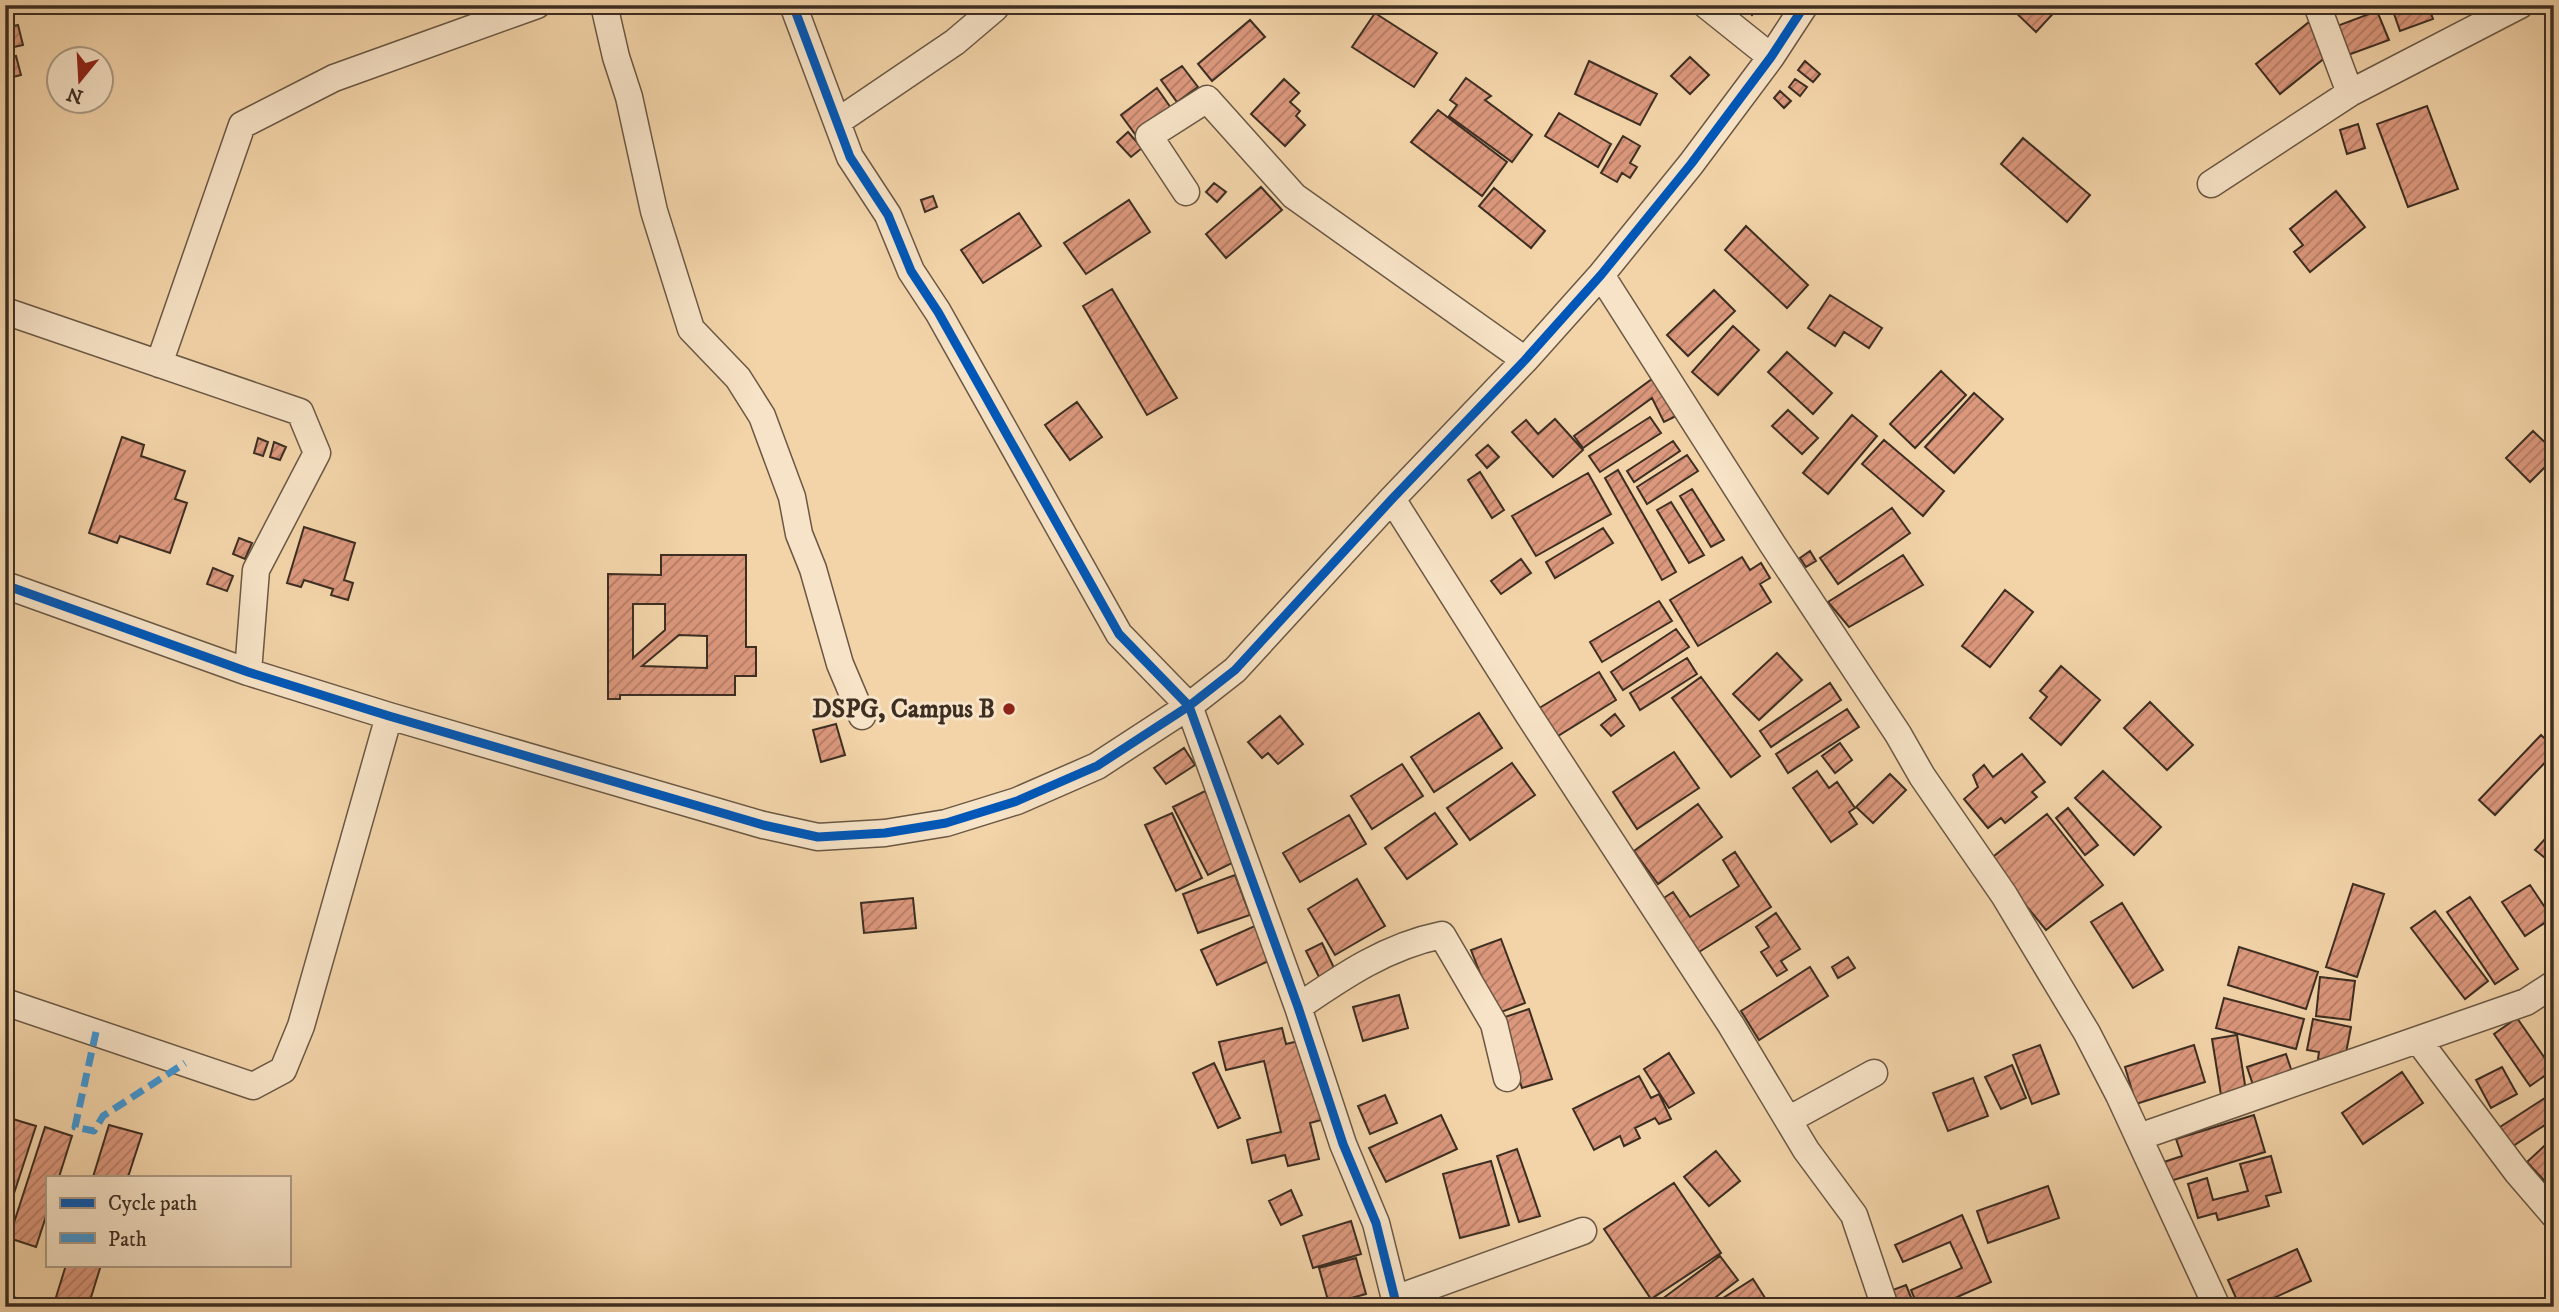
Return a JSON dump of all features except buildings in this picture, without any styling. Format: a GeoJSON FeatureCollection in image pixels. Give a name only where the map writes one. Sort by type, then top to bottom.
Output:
{"type":"FeatureCollection","features":[{"type":"Feature","properties":{"kind":"street"},"geometry":{"type":"LineString","coordinates":[[159,364],[242,125],[334,78],[537,5]]}},
{"type":"Feature","properties":{"kind":"street"},"geometry":{"type":"LineString","coordinates":[[604,5],[629,97],[654,211],[691,329],[738,378],[762,416],[792,497],[799,534],[813,569],[840,664],[862,716]]}},
{"type":"Feature","properties":{"kind":"street"},"geometry":{"type":"LineString","coordinates":[[793,5],[850,158],[888,215],[911,271],[938,312],[1119,634],[1189,706],[1298,1007],[1343,1144],[1376,1223],[1396,1303],[1583,1231]]}},
{"type":"Feature","properties":{"kind":"street"},"geometry":{"type":"LineString","coordinates":[[1706,5],[1771,57]]}},
{"type":"Feature","properties":{"kind":"street"},"geometry":{"type":"LineString","coordinates":[[5,585],[248,672],[389,716],[763,825],[818,837],[885,833],[946,823],[1017,801],[1097,766],[1189,706],[1235,670],[1601,275],[1691,164],[1771,57],[1805,5]]}},
{"type":"Feature","properties":{"kind":"street"},"geometry":{"type":"LineString","coordinates":[[2317,5],[2350,93]]}},
{"type":"Feature","properties":{"kind":"street"},"geometry":{"type":"LineString","coordinates":[[2211,184],[2350,93],[2520,5]]}},
{"type":"Feature","properties":{"kind":"street"},"geometry":{"type":"LineString","coordinates":[[837,122],[955,42],[995,8]]}},
{"type":"Feature","properties":{"kind":"street"},"geometry":{"type":"LineString","coordinates":[[1186,192],[1149,136],[1207,99],[1294,196],[1525,360]]}},
{"type":"Feature","properties":{"kind":"street"},"geometry":{"type":"LineString","coordinates":[[1601,275],[1773,545],[1898,734],[1922,776],[2004,895],[2087,1034],[2139,1137],[2217,1307]]}},
{"type":"Feature","properties":{"kind":"street"},"geometry":{"type":"LineString","coordinates":[[5,311],[300,412],[317,453],[256,570],[248,672]]}},
{"type":"Feature","properties":{"kind":"street"},"geometry":{"type":"LineString","coordinates":[[1392,499],[1731,1025],[1806,1150],[1854,1215],[1885,1307]]}},
{"type":"Feature","properties":{"kind":"street"},"geometry":{"type":"LineString","coordinates":[[5,1002],[253,1086],[283,1070],[301,1026],[389,716]]}},
{"type":"Feature","properties":{"kind":"street"},"geometry":{"type":"LineString","coordinates":[[1298,1007],[1352,970],[1412,941],[1442,936],[1494,1024],[1507,1077]]}},
{"type":"Feature","properties":{"kind":"street"},"geometry":{"type":"LineString","coordinates":[[2139,1137],[2526,1003],[2554,984]]}},
{"type":"Feature","properties":{"kind":"street"},"geometry":{"type":"LineString","coordinates":[[2418,1040],[2516,1172],[2554,1215]]}},
{"type":"Feature","properties":{"kind":"street"},"geometry":{"type":"LineString","coordinates":[[1788,1120],[1874,1073]]}},
{"type":"Feature","properties":{"kind":"marked path"},"geometry":{"type":"LineString","coordinates":[[96,1032],[75,1127],[94,1131],[103,1116],[185,1063]]}},
{"type":"Feature","properties":{"kind":"marked path"},"geometry":{"type":"LineString","coordinates":[[5,1293],[25,1307]]}},
{"type":"Feature","properties":{"kind":"cycle path"},"geometry":{"type":"LineString","coordinates":[[793,5],[850,157],[888,215],[911,271],[938,312],[1119,634],[1189,706],[1298,1007],[1343,1144],[1376,1223],[1397,1307]]}},
{"type":"Feature","properties":{"kind":"cycle path"},"geometry":{"type":"LineString","coordinates":[[5,585],[248,672],[389,716],[763,825],[818,837],[885,833],[946,823],[1017,801],[1097,766],[1189,706],[1235,670],[1601,275],[1691,164],[1771,57],[1805,5]]}},
{"type":"Feature","properties":{"kind":"place","name":"DSPG, Campus B"},"geometry":{"type":"Point","coordinates":[1009,709]}}]}
